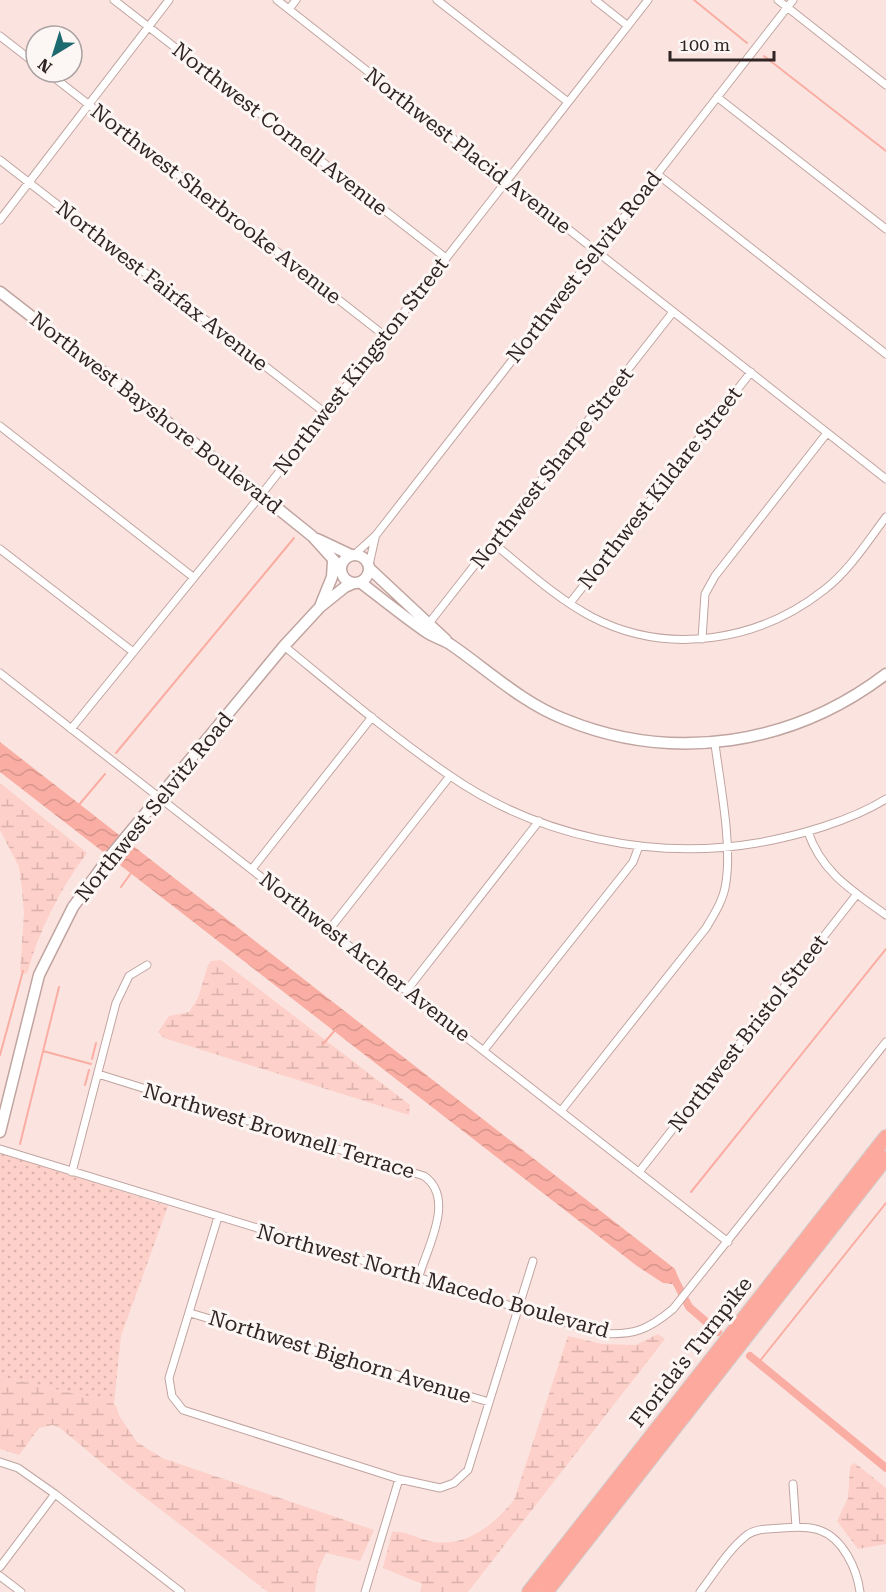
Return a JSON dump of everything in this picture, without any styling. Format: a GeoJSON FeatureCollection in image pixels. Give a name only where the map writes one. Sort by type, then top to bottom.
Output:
{"type":"FeatureCollection","features":[{"type":"Feature","properties":{"kind":"highway","name":"Florida's Turnpike"},"geometry":{"type":"LineString","coordinates":[[529,1592],[886,1137]]}},
{"type":"Feature","properties":{"kind":"highway","name":"Florida's Turnpike"},"geometry":{"type":"LineString","coordinates":[[546,1592],[886,1158]]}},
{"type":"Feature","properties":{"kind":"main road","name":"Northwest Bayshore Boulevard"},"geometry":{"type":"LineString","coordinates":[[0,291],[312,536],[338,566]]}},
{"type":"Feature","properties":{"kind":"main road","name":"Northwest Bayshore Boulevard"},"geometry":{"type":"LineString","coordinates":[[312,536],[352,555]]}},
{"type":"Feature","properties":{"kind":"main road"},"geometry":{"type":"LineString","coordinates":[[448,643],[430,622],[369,567],[365,559],[352,555],[338,566],[344,578],[375,594],[427,633],[448,643],[510,690],[571,722],[618,737],[639,741],[715,744],[779,731],[838,706],[886,675]]}},
{"type":"Feature","properties":{"kind":"main road","name":"Northwest Selvitz Road"},"geometry":{"type":"LineString","coordinates":[[321,605],[338,566]]}},
{"type":"Feature","properties":{"kind":"main road"},"geometry":{"type":"LineString","coordinates":[[357,583],[367,577],[369,567]]}},
{"type":"Feature","properties":{"kind":"main road","name":"Northwest Selvitz Road"},"geometry":{"type":"LineString","coordinates":[[0,1132],[39,975],[73,908],[107,860],[284,646],[321,605],[345,587],[357,583]]}},
{"type":"Feature","properties":{"kind":"main road"},"geometry":{"type":"LineString","coordinates":[[321,605],[353,591],[375,594]]}},
{"type":"Feature","properties":{"kind":"street","name":"Northwest Cornell Avenue"},"geometry":{"type":"LineString","coordinates":[[114,0],[446,258]]}},
{"type":"Feature","properties":{"kind":"street"},"geometry":{"type":"LineString","coordinates":[[0,220],[169,0]]}},
{"type":"Feature","properties":{"kind":"street","name":"Northwest Placid Avenue"},"geometry":{"type":"LineString","coordinates":[[277,0],[886,479]]}},
{"type":"Feature","properties":{"kind":"street"},"geometry":{"type":"LineString","coordinates":[[289,9],[296,0]]}},
{"type":"Feature","properties":{"kind":"street"},"geometry":{"type":"LineString","coordinates":[[437,0],[568,102]]}},
{"type":"Feature","properties":{"kind":"street"},"geometry":{"type":"LineString","coordinates":[[595,0],[628,26]]}},
{"type":"Feature","properties":{"kind":"street","name":"Northwest Kingston Street"},"geometry":{"type":"LineString","coordinates":[[71,729],[132,651],[261,495],[648,0]]}},
{"type":"Feature","properties":{"kind":"street"},"geometry":{"type":"LineString","coordinates":[[778,0],[886,85]]}},
{"type":"Feature","properties":{"kind":"street","name":"Northwest Selvitz Road"},"geometry":{"type":"LineString","coordinates":[[352,555],[376,535],[595,251],[793,0]]}},
{"type":"Feature","properties":{"kind":"street"},"geometry":{"type":"LineString","coordinates":[[0,36],[24,55]]}},
{"type":"Feature","properties":{"kind":"street","name":"Northwest Sherbrooke Avenue"},"geometry":{"type":"LineString","coordinates":[[62,84],[385,336]]}},
{"type":"Feature","properties":{"kind":"street"},"geometry":{"type":"LineString","coordinates":[[717,97],[886,229]]}},
{"type":"Feature","properties":{"kind":"street","name":"Northwest Fairfax Avenue"},"geometry":{"type":"LineString","coordinates":[[0,160],[324,412]]}},
{"type":"Feature","properties":{"kind":"street"},"geometry":{"type":"LineString","coordinates":[[657,174],[886,354]]}},
{"type":"Feature","properties":{"kind":"street","name":"Northwest Sharpe Street"},"geometry":{"type":"LineString","coordinates":[[430,622],[673,312]]}},
{"type":"Feature","properties":{"kind":"street","name":"Northwest Kildare Street"},"geometry":{"type":"LineString","coordinates":[[570,603],[751,372]]}},
{"type":"Feature","properties":{"kind":"street"},"geometry":{"type":"LineString","coordinates":[[0,426],[194,577]]}},
{"type":"Feature","properties":{"kind":"street"},"geometry":{"type":"LineString","coordinates":[[702,639],[705,594],[715,576],[827,433]]}},
{"type":"Feature","properties":{"kind":"street"},"geometry":{"type":"LineString","coordinates":[[493,543],[570,603],[601,621],[657,639],[702,639],[754,629],[794,611],[825,589],[849,565],[886,517]]}},
{"type":"Feature","properties":{"kind":"street","name":"Northwest Selvitz Road"},"geometry":{"type":"LineString","coordinates":[[369,567],[376,535]]}},
{"type":"Feature","properties":{"kind":"street"},"geometry":{"type":"LineString","coordinates":[[0,549],[132,651]]}},
{"type":"Feature","properties":{"kind":"street"},"geometry":{"type":"LineString","coordinates":[[284,646],[450,776],[509,809],[539,822],[605,840],[639,846],[726,848],[808,832],[886,800]]}},
{"type":"Feature","properties":{"kind":"street","name":"Northwest Archer Avenue"},"geometry":{"type":"LineString","coordinates":[[0,673],[728,1242]]}},
{"type":"Feature","properties":{"kind":"street"},"geometry":{"type":"LineString","coordinates":[[252,869],[372,717]]}},
{"type":"Feature","properties":{"kind":"street"},"geometry":{"type":"LineString","coordinates":[[561,1111],[706,928],[721,903],[726,882],[726,848],[715,744]]}},
{"type":"Feature","properties":{"kind":"street"},"geometry":{"type":"LineString","coordinates":[[329,930],[450,776]]}},
{"type":"Feature","properties":{"kind":"street"},"geometry":{"type":"LineString","coordinates":[[407,990],[539,822]]}},
{"type":"Feature","properties":{"kind":"street"},"geometry":{"type":"LineString","coordinates":[[808,832],[815,853],[825,867],[886,915]]}},
{"type":"Feature","properties":{"kind":"street"},"geometry":{"type":"LineString","coordinates":[[484,1050],[633,862],[639,846]]}},
{"type":"Feature","properties":{"kind":"street","name":"Northwest Bristol Street"},"geometry":{"type":"LineString","coordinates":[[639,1172],[857,894]]}},
{"type":"Feature","properties":{"kind":"street"},"geometry":{"type":"LineString","coordinates":[[72,1172],[107,1030],[121,988],[129,976],[147,965]]}},
{"type":"Feature","properties":{"kind":"street","name":"Northwest North Macedo Boulevard"},"geometry":{"type":"LineString","coordinates":[[0,1149],[599,1333],[621,1335],[652,1327],[673,1309],[886,1042]]}},
{"type":"Feature","properties":{"kind":"street","name":"Northwest Brownell Terrace"},"geometry":{"type":"LineString","coordinates":[[98,1074],[424,1176],[435,1187],[440,1207],[418,1276]]}},
{"type":"Feature","properties":{"kind":"street"},"geometry":{"type":"LineString","coordinates":[[218,1217],[169,1378],[172,1396],[183,1410],[399,1479],[440,1488],[454,1483],[468,1470],[533,1261]]}},
{"type":"Feature","properties":{"kind":"street","name":"Northwest Bighorn Avenue"},"geometry":{"type":"LineString","coordinates":[[190,1313],[489,1402]]}},
{"type":"Feature","properties":{"kind":"street"},"geometry":{"type":"LineString","coordinates":[[0,1462],[18,1468],[55,1494],[181,1592]]}},
{"type":"Feature","properties":{"kind":"street"},"geometry":{"type":"LineString","coordinates":[[365,1592],[399,1479]]}},
{"type":"Feature","properties":{"kind":"street"},"geometry":{"type":"LineString","coordinates":[[793,1484],[796,1527]]}},
{"type":"Feature","properties":{"kind":"street"},"geometry":{"type":"LineString","coordinates":[[0,1567],[55,1494]]}},
{"type":"Feature","properties":{"kind":"street"},"geometry":{"type":"LineString","coordinates":[[700,1592],[738,1544],[749,1534],[760,1529],[796,1527],[818,1529],[830,1536],[851,1561],[857,1574],[860,1592]]}},
{"type":"Feature","properties":{"kind":"street"},"geometry":{"type":"LineString","coordinates":[[0,1576],[21,1592]]}},
{"type":"Feature","properties":{"kind":"green space"},"geometry":{"type":"Polygon","coordinates":[[[0,783],[87,853],[51,910],[27,974],[20,972],[24,913],[19,867],[0,830],[0,783]]]}},
{"type":"Feature","properties":{"kind":"green space"},"geometry":{"type":"Polygon","coordinates":[[[221,960],[410,1105],[409,1115],[164,1038],[158,1032],[169,1016],[189,1012],[198,998],[208,965],[211,961],[221,960]]]}},
{"type":"Feature","properties":{"kind":"green space"},"geometry":{"type":"Polygon","coordinates":[[[0,1153],[168,1206],[121,1336],[114,1404],[106,1398],[79,1395],[0,1376],[0,1153]]]}},
{"type":"Feature","properties":{"kind":"green space"},"geometry":{"type":"Polygon","coordinates":[[[658,1334],[665,1339],[468,1592],[420,1592],[422,1584],[383,1568],[392,1532],[406,1533],[429,1541],[454,1542],[487,1527],[514,1500],[568,1336],[602,1344],[636,1345],[658,1334]]]}},
{"type":"Feature","properties":{"kind":"green space"},"geometry":{"type":"Polygon","coordinates":[[[0,1376],[79,1395],[106,1398],[116,1406],[120,1417],[137,1442],[162,1458],[374,1530],[360,1561],[326,1553],[318,1570],[315,1592],[268,1592],[126,1483],[60,1428],[53,1425],[39,1428],[19,1455],[0,1449],[0,1376]]]}},
{"type":"Feature","properties":{"kind":"green space"},"geometry":{"type":"Polygon","coordinates":[[[855,1463],[886,1488],[886,1544],[858,1549],[837,1521],[848,1498],[850,1466],[855,1463]]]}},
{"type":"Feature","properties":{"kind":"water"},"geometry":{"type":"Polygon","coordinates":[[[0,742],[675,1269],[681,1285],[663,1283],[637,1266],[0,772],[0,742]]]}},
{"type":"Feature","properties":{"kind":"waterway"},"geometry":{"type":"LineString","coordinates":[[694,0],[747,43]]}},
{"type":"Feature","properties":{"kind":"waterway"},"geometry":{"type":"LineString","coordinates":[[764,56],[886,151]]}},
{"type":"Feature","properties":{"kind":"waterway"},"geometry":{"type":"LineString","coordinates":[[116,753],[294,538]]}},
{"type":"Feature","properties":{"kind":"waterway"},"geometry":{"type":"LineString","coordinates":[[78,806],[105,774]]}},
{"type":"Feature","properties":{"kind":"waterway"},"geometry":{"type":"LineString","coordinates":[[121,887],[131,873]]}},
{"type":"Feature","properties":{"kind":"waterway"},"geometry":{"type":"LineString","coordinates":[[691,1192],[886,949]]}},
{"type":"Feature","properties":{"kind":"waterway"},"geometry":{"type":"LineString","coordinates":[[0,1055],[23,971]]}},
{"type":"Feature","properties":{"kind":"waterway"},"geometry":{"type":"LineString","coordinates":[[20,1144],[59,987]]}},
{"type":"Feature","properties":{"kind":"waterway"},"geometry":{"type":"LineString","coordinates":[[323,1044],[336,1029]]}},
{"type":"Feature","properties":{"kind":"waterway"},"geometry":{"type":"LineString","coordinates":[[92,1059],[96,1043]]}},
{"type":"Feature","properties":{"kind":"waterway"},"geometry":{"type":"LineString","coordinates":[[43,1051],[91,1064]]}},
{"type":"Feature","properties":{"kind":"waterway"},"geometry":{"type":"LineString","coordinates":[[85,1085],[89,1070]]}},
{"type":"Feature","properties":{"kind":"waterway"},"geometry":{"type":"LineString","coordinates":[[759,1362],[886,1203]]}},
{"type":"Feature","properties":{"kind":"waterway"},"geometry":{"type":"LineString","coordinates":[[673,1276],[689,1307],[718,1332]]}},
{"type":"Feature","properties":{"kind":"waterway"},"geometry":{"type":"LineString","coordinates":[[750,1356],[886,1468]]}}]}
